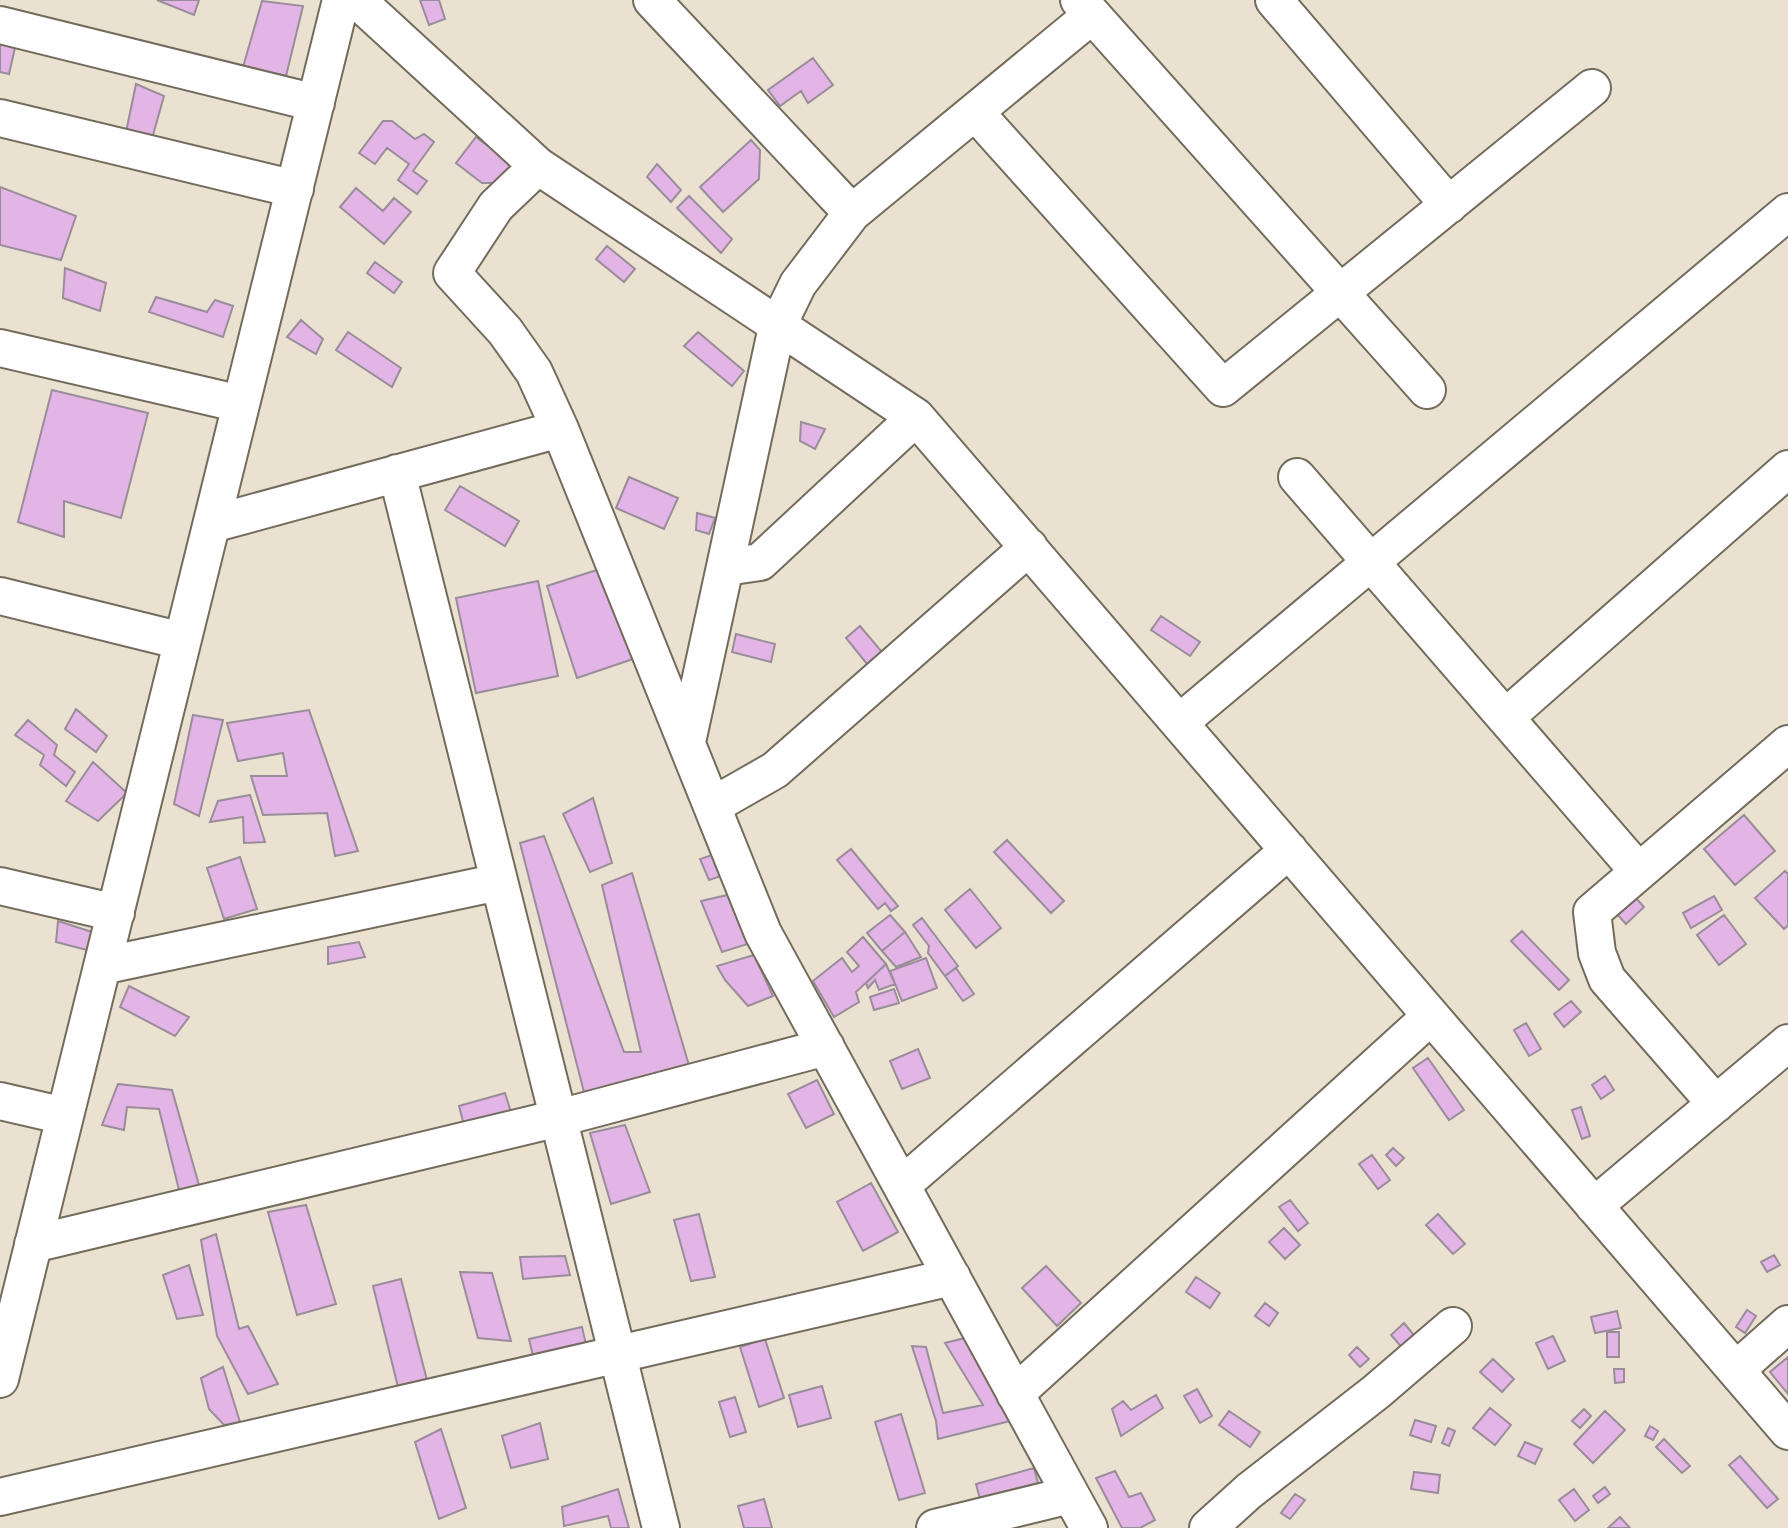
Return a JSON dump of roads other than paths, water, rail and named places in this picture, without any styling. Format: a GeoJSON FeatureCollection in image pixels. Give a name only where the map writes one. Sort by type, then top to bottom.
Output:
{"type":"FeatureCollection","features":[{"type":"Feature","properties":{"kind":"street"},"geometry":{"type":"LineString","coordinates":[[0,1379],[6,1325],[33,1244],[341,0]]}},
{"type":"Feature","properties":{"kind":"street"},"geometry":{"type":"LineString","coordinates":[[357,0],[538,166],[916,417],[1788,1431]]}},
{"type":"Feature","properties":{"kind":"street"},"geometry":{"type":"LineString","coordinates":[[652,0],[852,213]]}},
{"type":"Feature","properties":{"kind":"street"},"geometry":{"type":"LineString","coordinates":[[1274,0],[1449,205]]}},
{"type":"Feature","properties":{"kind":"street"},"geometry":{"type":"LineString","coordinates":[[687,742],[777,327],[798,284],[852,213],[975,112],[1086,8],[1427,390]]}},
{"type":"Feature","properties":{"kind":"street"},"geometry":{"type":"LineString","coordinates":[[0,25],[316,103]]}},
{"type":"Feature","properties":{"kind":"street"},"geometry":{"type":"LineString","coordinates":[[975,112],[1223,388],[1592,88]]}},
{"type":"Feature","properties":{"kind":"street"},"geometry":{"type":"LineString","coordinates":[[0,118],[295,189]]}},
{"type":"Feature","properties":{"kind":"street"},"geometry":{"type":"LineString","coordinates":[[538,166],[496,206],[452,273],[505,331],[534,372],[560,429],[763,933],[1089,1528]]}},
{"type":"Feature","properties":{"kind":"street"},"geometry":{"type":"LineString","coordinates":[[1179,723],[1788,212]]}},
{"type":"Feature","properties":{"kind":"street"},"geometry":{"type":"LineString","coordinates":[[0,348],[241,404]]}},
{"type":"Feature","properties":{"kind":"street"},"geometry":{"type":"LineString","coordinates":[[726,567],[760,562],[916,417]]}},
{"type":"Feature","properties":{"kind":"street"},"geometry":{"type":"LineString","coordinates":[[212,524],[560,429]]}},
{"type":"Feature","properties":{"kind":"street"},"geometry":{"type":"LineString","coordinates":[[1506,717],[1788,469]]}},
{"type":"Feature","properties":{"kind":"street"},"geometry":{"type":"LineString","coordinates":[[397,473],[661,1528]]}},
{"type":"Feature","properties":{"kind":"street"},"geometry":{"type":"LineString","coordinates":[[1297,477],[1639,872]]}},
{"type":"Feature","properties":{"kind":"street"},"geometry":{"type":"LineString","coordinates":[[712,806],[775,770],[1029,547]]}},
{"type":"Feature","properties":{"kind":"street"},"geometry":{"type":"LineString","coordinates":[[0,596],[182,641]]}},
{"type":"Feature","properties":{"kind":"street"},"geometry":{"type":"LineString","coordinates":[[1716,1104],[1607,979],[1597,953],[1592,912],[1788,744]]}},
{"type":"Feature","properties":{"kind":"street"},"geometry":{"type":"LineString","coordinates":[[902,1185],[1289,850]]}},
{"type":"Feature","properties":{"kind":"street"},"geometry":{"type":"LineString","coordinates":[[102,966],[499,882]]}},
{"type":"Feature","properties":{"kind":"street"},"geometry":{"type":"LineString","coordinates":[[0,886],[116,913]]}},
{"type":"Feature","properties":{"kind":"street"},"geometry":{"type":"LineString","coordinates":[[1015,1394],[1431,1016]]}},
{"type":"Feature","properties":{"kind":"street"},"geometry":{"type":"LineString","coordinates":[[1594,1206],[1788,1043]]}},
{"type":"Feature","properties":{"kind":"street"},"geometry":{"type":"LineString","coordinates":[[33,1244],[559,1118],[826,1047]]}},
{"type":"Feature","properties":{"kind":"street"},"geometry":{"type":"LineString","coordinates":[[0,1101],[65,1116]]}},
{"type":"Feature","properties":{"kind":"street"},"geometry":{"type":"LineString","coordinates":[[0,1497],[952,1277]]}},
{"type":"Feature","properties":{"kind":"street"},"geometry":{"type":"LineString","coordinates":[[1736,1370],[1788,1324]]}},
{"type":"Feature","properties":{"kind":"street"},"geometry":{"type":"LineString","coordinates":[[1208,1528],[1249,1491],[1376,1392],[1453,1326]]}},
{"type":"Feature","properties":{"kind":"street"},"geometry":{"type":"LineString","coordinates":[[935,1528],[1070,1495]]}}]}
